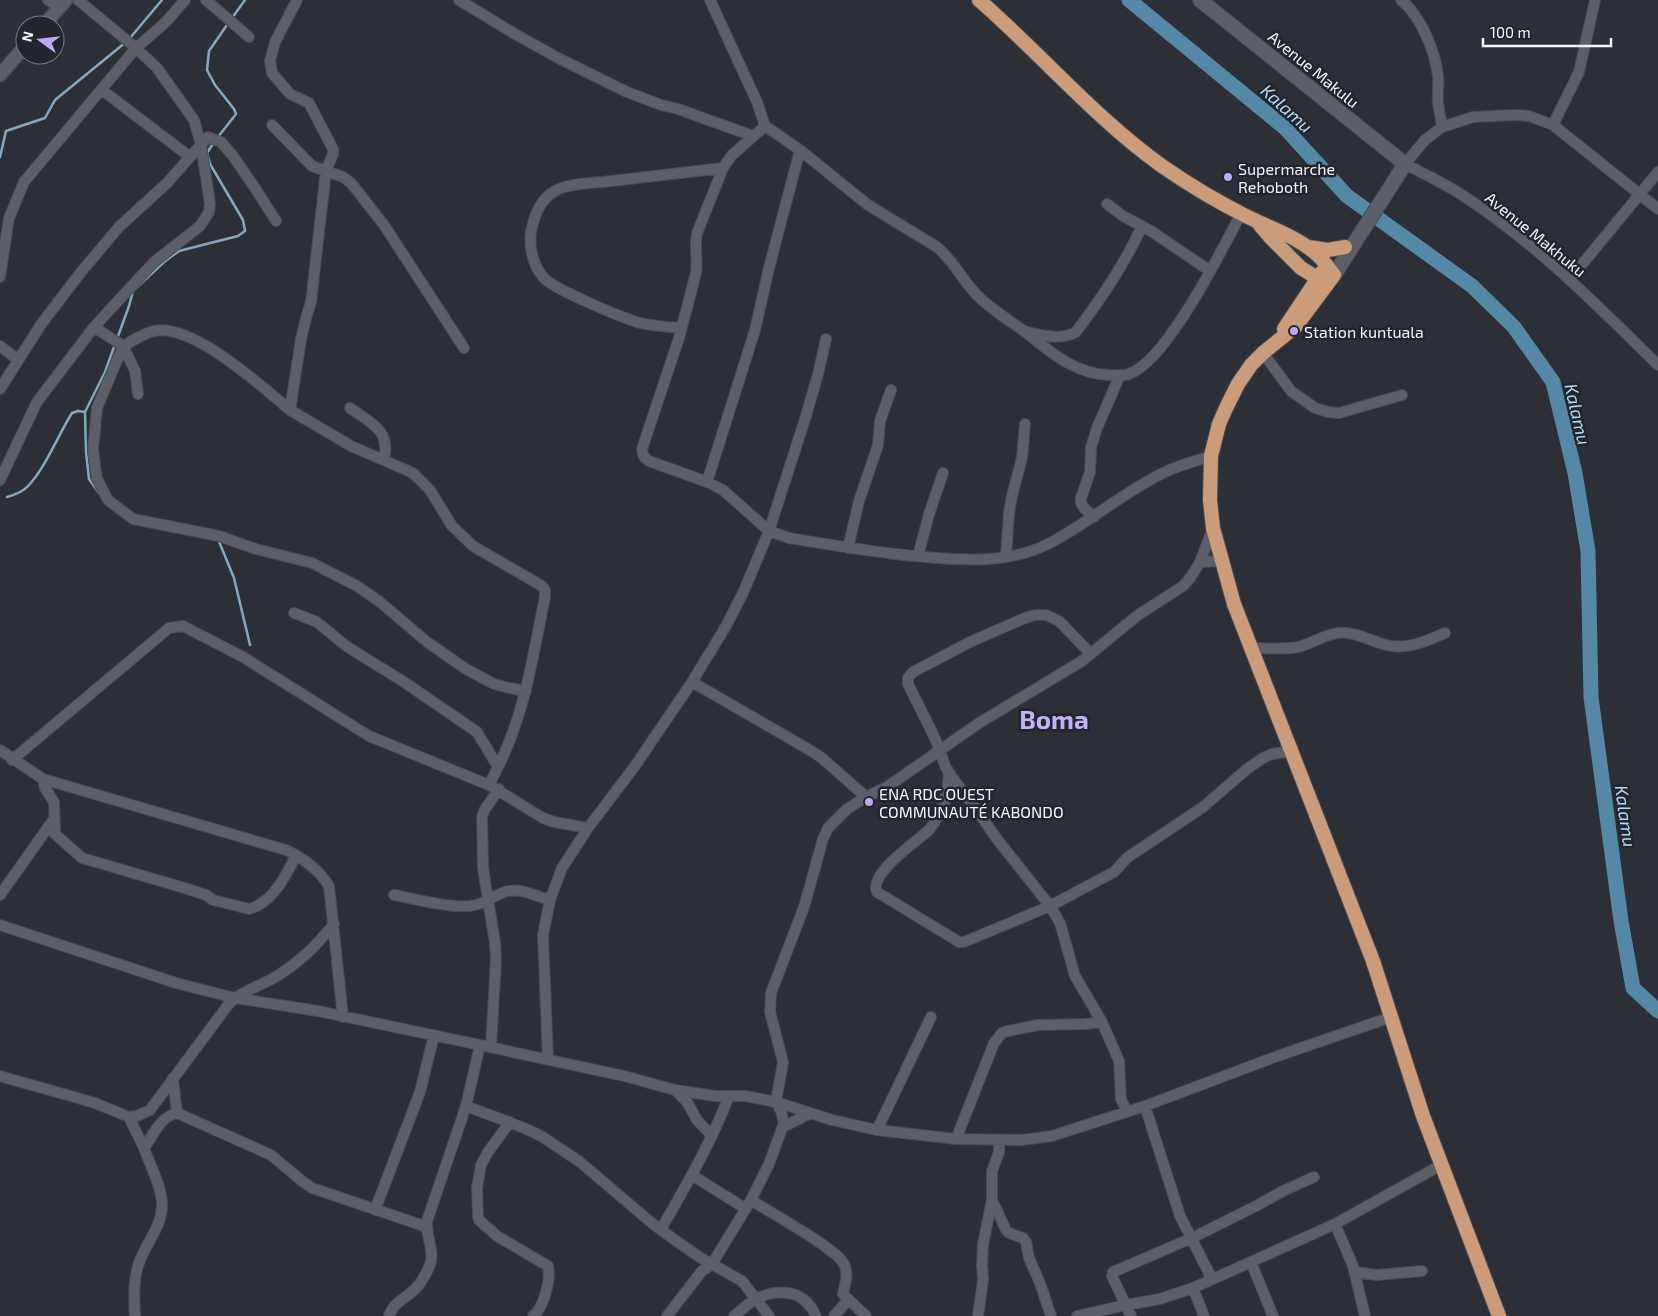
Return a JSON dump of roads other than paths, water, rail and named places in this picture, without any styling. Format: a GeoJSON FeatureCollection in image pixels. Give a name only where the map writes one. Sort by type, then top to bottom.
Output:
{"type":"FeatureCollection","features":[{"type":"Feature","properties":{"kind":"highway"},"geometry":{"type":"LineString","coordinates":[[979,0],[1016,32],[1092,108],[1132,144],[1189,183],[1241,214],[1308,247],[1316,253],[1326,276]]}},
{"type":"Feature","properties":{"kind":"highway"},"geometry":{"type":"LineString","coordinates":[[1258,222],[1301,268],[1326,276]]}},
{"type":"Feature","properties":{"kind":"highway"},"geometry":{"type":"LineString","coordinates":[[1308,247],[1328,250],[1344,247]]}},
{"type":"Feature","properties":{"kind":"highway"},"geometry":{"type":"LineString","coordinates":[[1301,268],[1305,298]]}},
{"type":"Feature","properties":{"kind":"highway"},"geometry":{"type":"LineString","coordinates":[[1280,338],[1287,323],[1305,298],[1326,276]]}},
{"type":"Feature","properties":{"kind":"highway"},"geometry":{"type":"LineString","coordinates":[[1326,276],[1296,326],[1263,352],[1238,384],[1219,424],[1211,456],[1210,500],[1213,528],[1234,604],[1380,980],[1423,1116],[1500,1316]]}},
{"type":"Feature","properties":{"kind":"main road","name":"Avenue Makulu"},"geometry":{"type":"LineString","coordinates":[[1200,0],[1405,164]]}},
{"type":"Feature","properties":{"kind":"main road"},"geometry":{"type":"LineString","coordinates":[[1326,276],[1356,242],[1405,164]]}},
{"type":"Feature","properties":{"kind":"main road"},"geometry":{"type":"LineString","coordinates":[[1326,276],[1344,247],[1359,235]]}},
{"type":"Feature","properties":{"kind":"street"},"geometry":{"type":"LineString","coordinates":[[0,480],[38,402],[94,326],[154,262],[200,226],[206,219],[210,204],[201,146],[194,120],[161,72],[134,46],[78,0]]}},
{"type":"Feature","properties":{"kind":"street"},"geometry":{"type":"LineString","coordinates":[[0,277],[9,218],[24,182],[102,90],[134,46],[166,22],[185,0]]}},
{"type":"Feature","properties":{"kind":"street"},"geometry":{"type":"LineString","coordinates":[[206,0],[249,37]]}},
{"type":"Feature","properties":{"kind":"street"},"geometry":{"type":"LineString","coordinates":[[290,410],[301,339],[311,302],[326,171],[333,154],[333,149],[309,103],[290,94],[272,73],[270,61],[275,42],[297,0]]}},
{"type":"Feature","properties":{"kind":"street"},"geometry":{"type":"LineString","coordinates":[[459,0],[552,55],[627,92],[753,136]]}},
{"type":"Feature","properties":{"kind":"street"},"geometry":{"type":"LineString","coordinates":[[710,0],[757,102],[765,126],[800,150],[868,205],[937,247],[946,255],[972,291],[982,301],[1078,369],[1092,374],[1128,374],[1137,370],[1162,347],[1210,271],[1241,214]]}},
{"type":"Feature","properties":{"kind":"street"},"geometry":{"type":"LineString","coordinates":[[1401,0],[1410,6],[1415,14],[1431,49],[1438,74],[1438,103],[1442,127]]}},
{"type":"Feature","properties":{"kind":"street"},"geometry":{"type":"LineString","coordinates":[[1553,125],[1579,72],[1595,0]]}},
{"type":"Feature","properties":{"kind":"street"},"geometry":{"type":"LineString","coordinates":[[50,15],[58,2]]}},
{"type":"Feature","properties":{"kind":"street"},"geometry":{"type":"LineString","coordinates":[[0,75],[15,58]]}},
{"type":"Feature","properties":{"kind":"street"},"geometry":{"type":"LineString","coordinates":[[102,90],[190,157]]}},
{"type":"Feature","properties":{"kind":"street"},"geometry":{"type":"LineString","coordinates":[[1405,164],[1425,140],[1442,127],[1473,117],[1516,114],[1529,116],[1553,125],[1658,210]]}},
{"type":"Feature","properties":{"kind":"street"},"geometry":{"type":"LineString","coordinates":[[272,125],[312,166],[344,177],[351,183],[384,225],[464,348]]}},
{"type":"Feature","properties":{"kind":"street"},"geometry":{"type":"LineString","coordinates":[[765,126],[731,156],[723,168],[697,233],[697,265],[681,328],[642,448],[642,454],[649,461],[708,482],[722,490],[768,531],[789,538],[848,548],[948,560],[988,559],[1026,552],[1046,544],[1094,517],[1122,497],[1162,473],[1211,456]]}},
{"type":"Feature","properties":{"kind":"street"},"geometry":{"type":"LineString","coordinates":[[0,389],[59,299],[81,272],[119,227],[167,183],[208,137],[216,139],[233,156],[256,188],[276,222]]}},
{"type":"Feature","properties":{"kind":"street"},"geometry":{"type":"LineString","coordinates":[[708,482],[755,330],[800,150]]}},
{"type":"Feature","properties":{"kind":"street","name":"Avenue Makhuku"},"geometry":{"type":"LineString","coordinates":[[1405,164],[1463,195],[1527,242],[1570,279],[1658,365]]}},
{"type":"Feature","properties":{"kind":"street"},"geometry":{"type":"LineString","coordinates":[[681,328],[638,322],[582,299],[545,280],[537,269],[532,256],[532,228],[542,201],[560,188],[723,168]]}},
{"type":"Feature","properties":{"kind":"street"},"geometry":{"type":"LineString","coordinates":[[1570,279],[1658,172]]}},
{"type":"Feature","properties":{"kind":"street"},"geometry":{"type":"LineString","coordinates":[[1107,204],[1210,271]]}},
{"type":"Feature","properties":{"kind":"street"},"geometry":{"type":"LineString","coordinates":[[1024,331],[1058,338],[1076,332],[1118,272],[1142,226]]}},
{"type":"Feature","properties":{"kind":"street"},"geometry":{"type":"LineString","coordinates":[[94,326],[119,343],[135,371],[138,394]]}},
{"type":"Feature","properties":{"kind":"street"},"geometry":{"type":"LineString","coordinates":[[119,343],[152,331],[176,332],[184,334],[221,355],[290,410],[351,446],[416,476],[434,496],[452,526],[473,546],[542,586],[545,590],[522,707],[498,767],[494,787],[482,817],[483,868],[496,959],[491,1047]]}},
{"type":"Feature","properties":{"kind":"street"},"geometry":{"type":"LineString","coordinates":[[548,1060],[543,935],[550,900],[562,868],[588,828],[635,766],[692,682],[726,626],[743,593],[768,531],[809,408],[826,340]]}},
{"type":"Feature","properties":{"kind":"street"},"geometry":{"type":"LineString","coordinates":[[119,343],[97,408],[93,450],[97,478],[108,500],[133,519],[219,536],[256,550],[312,564],[357,586],[380,602],[426,642],[466,669],[494,684],[526,690]]}},
{"type":"Feature","properties":{"kind":"street"},"geometry":{"type":"LineString","coordinates":[[0,346],[18,360]]}},
{"type":"Feature","properties":{"kind":"street"},"geometry":{"type":"LineString","coordinates":[[1263,352],[1291,391],[1315,408],[1339,413],[1402,395]]}},
{"type":"Feature","properties":{"kind":"street"},"geometry":{"type":"LineString","coordinates":[[1094,517],[1084,508],[1081,498],[1090,472],[1091,447],[1097,428],[1120,375]]}},
{"type":"Feature","properties":{"kind":"street"},"geometry":{"type":"LineString","coordinates":[[848,548],[859,501],[878,445],[880,421],[891,390]]}},
{"type":"Feature","properties":{"kind":"street"},"geometry":{"type":"LineString","coordinates":[[350,408],[380,431],[386,441],[384,460]]}},
{"type":"Feature","properties":{"kind":"street"},"geometry":{"type":"LineString","coordinates":[[1006,556],[1012,496],[1022,458],[1025,424]]}},
{"type":"Feature","properties":{"kind":"street"},"geometry":{"type":"LineString","coordinates":[[918,556],[929,514],[944,472]]}},
{"type":"Feature","properties":{"kind":"street"},"geometry":{"type":"LineString","coordinates":[[667,1316],[702,1271],[712,1264],[748,1205],[769,1164],[783,1128],[783,1116],[776,1102],[783,1062],[770,1012],[770,993],[804,907],[823,839],[828,828],[847,809],[887,787],[979,723],[1067,671],[1091,654],[1138,615],[1183,586],[1200,562],[1213,528]]}},
{"type":"Feature","properties":{"kind":"street"},"geometry":{"type":"LineString","coordinates":[[1200,562],[1221,561]]}},
{"type":"Feature","properties":{"kind":"street"},"geometry":{"type":"LineString","coordinates":[[294,613],[317,622],[346,646],[477,732],[498,767]]}},
{"type":"Feature","properties":{"kind":"street"},"geometry":{"type":"LineString","coordinates":[[1091,654],[1059,621],[1046,615],[1035,615],[970,642],[914,672],[908,678],[908,684],[949,773],[997,839],[1050,906],[1060,923],[1075,976],[1102,1022],[1119,1061],[1121,1099],[1127,1112]]}},
{"type":"Feature","properties":{"kind":"street"},"geometry":{"type":"LineString","coordinates":[[12,760],[169,628],[183,626],[243,657],[368,736],[494,787],[549,820],[588,828]]}},
{"type":"Feature","properties":{"kind":"street"},"geometry":{"type":"LineString","coordinates":[[1251,648],[1299,647],[1339,633],[1364,637],[1396,647],[1411,646],[1424,643],[1445,633]]}},
{"type":"Feature","properties":{"kind":"street"},"geometry":{"type":"LineString","coordinates":[[692,682],[822,758],[866,797]]}},
{"type":"Feature","properties":{"kind":"street"},"geometry":{"type":"LineString","coordinates":[[0,750],[42,779],[286,850],[309,864],[329,886],[343,1017]]}},
{"type":"Feature","properties":{"kind":"street"},"geometry":{"type":"LineString","coordinates":[[949,773],[947,798],[935,822],[929,830],[883,869],[876,883],[876,890],[959,942],[969,942],[1050,906],[1114,872],[1128,857],[1203,807],[1242,772],[1272,754],[1292,751]]}},
{"type":"Feature","properties":{"kind":"street"},"geometry":{"type":"LineString","coordinates":[[42,779],[45,788],[54,802],[55,831],[57,836],[82,858],[194,891],[213,900],[248,909],[259,904],[277,888],[286,876],[296,856]]}},
{"type":"Feature","properties":{"kind":"street"},"geometry":{"type":"LineString","coordinates":[[0,895],[54,819]]}},
{"type":"Feature","properties":{"kind":"street"},"geometry":{"type":"LineString","coordinates":[[394,895],[456,906],[479,904],[511,890],[550,900]]}},
{"type":"Feature","properties":{"kind":"street"},"geometry":{"type":"LineString","coordinates":[[0,1076],[95,1103],[129,1117],[138,1116],[150,1110],[228,1004],[235,998],[278,975],[308,954],[334,924]]}},
{"type":"Feature","properties":{"kind":"street"},"geometry":{"type":"LineString","coordinates":[[0,925],[183,985],[235,998],[434,1035],[624,1076],[675,1090],[715,1096],[753,1097],[776,1102],[832,1120],[877,1130],[956,1139],[1022,1140],[1052,1136],[1127,1112],[1275,1057],[1391,1017]]}},
{"type":"Feature","properties":{"kind":"street"},"geometry":{"type":"LineString","coordinates":[[877,1130],[931,1017]]}},
{"type":"Feature","properties":{"kind":"street"},"geometry":{"type":"LineString","coordinates":[[956,1139],[994,1044],[1002,1033],[1038,1025],[1102,1022]]}},
{"type":"Feature","properties":{"kind":"street"},"geometry":{"type":"LineString","coordinates":[[375,1210],[420,1092],[434,1035]]}},
{"type":"Feature","properties":{"kind":"street"},"geometry":{"type":"LineString","coordinates":[[389,1316],[392,1307],[417,1287],[431,1260],[426,1227],[466,1106],[480,1045]]}},
{"type":"Feature","properties":{"kind":"street"},"geometry":{"type":"LineString","coordinates":[[173,1078],[177,1113]]}},
{"type":"Feature","properties":{"kind":"street"},"geometry":{"type":"LineString","coordinates":[[675,1090],[687,1102],[697,1120],[712,1136]]}},
{"type":"Feature","properties":{"kind":"street"},"geometry":{"type":"LineString","coordinates":[[661,1230],[712,1136],[729,1096]]}},
{"type":"Feature","properties":{"kind":"street"},"geometry":{"type":"LineString","coordinates":[[466,1106],[541,1136],[580,1162],[661,1230],[712,1264],[742,1281],[769,1316]]}},
{"type":"Feature","properties":{"kind":"street"},"geometry":{"type":"LineString","coordinates":[[1144,1106],[1180,1216],[1212,1279]]}},
{"type":"Feature","properties":{"kind":"street"},"geometry":{"type":"LineString","coordinates":[[144,1148],[163,1119],[168,1115],[177,1113],[271,1155],[312,1188],[426,1227]]}},
{"type":"Feature","properties":{"kind":"street"},"geometry":{"type":"LineString","coordinates":[[783,1128],[811,1114]]}},
{"type":"Feature","properties":{"kind":"street"},"geometry":{"type":"LineString","coordinates":[[129,1117],[144,1148],[161,1194],[162,1212],[156,1230],[139,1260],[136,1273],[135,1316]]}},
{"type":"Feature","properties":{"kind":"street"},"geometry":{"type":"LineString","coordinates":[[510,1122],[488,1152],[482,1165],[477,1188],[477,1213],[479,1220],[497,1236],[548,1266],[550,1276],[545,1294],[538,1310],[533,1316]]}},
{"type":"Feature","properties":{"kind":"street"},"geometry":{"type":"LineString","coordinates":[[978,1316],[983,1280],[983,1244],[992,1200],[992,1171],[999,1152],[999,1140]]}},
{"type":"Feature","properties":{"kind":"street"},"geometry":{"type":"LineString","coordinates":[[1077,1316],[1160,1299],[1193,1288],[1335,1224],[1441,1165]]}},
{"type":"Feature","properties":{"kind":"street"},"geometry":{"type":"LineString","coordinates":[[692,1175],[813,1238],[842,1260],[847,1274],[843,1294],[866,1316]]}},
{"type":"Feature","properties":{"kind":"street"},"geometry":{"type":"LineString","coordinates":[[1131,1316],[1112,1276],[1113,1272],[1192,1238],[1314,1177]]}},
{"type":"Feature","properties":{"kind":"street"},"geometry":{"type":"LineString","coordinates":[[992,1200],[1006,1230],[1023,1238],[1026,1242],[1029,1258],[1040,1282],[1051,1316]]}},
{"type":"Feature","properties":{"kind":"street"},"geometry":{"type":"LineString","coordinates":[[1335,1224],[1355,1272],[1365,1316]]}},
{"type":"Feature","properties":{"kind":"street"},"geometry":{"type":"LineString","coordinates":[[1251,1262],[1273,1316]]}},
{"type":"Feature","properties":{"kind":"street"},"geometry":{"type":"LineString","coordinates":[[1355,1272],[1377,1275],[1422,1272]]}},
{"type":"Feature","properties":{"kind":"street"},"geometry":{"type":"LineString","coordinates":[[1193,1288],[1204,1316]]}},
{"type":"Feature","properties":{"kind":"street"},"geometry":{"type":"LineString","coordinates":[[734,1316],[757,1299],[777,1293],[792,1293],[808,1303],[816,1316]]}},
{"type":"Feature","properties":{"kind":"street"},"geometry":{"type":"LineString","coordinates":[[834,1316],[848,1300]]}},
{"type":"Feature","properties":{"kind":"waterway"},"geometry":{"type":"LineString","coordinates":[[130,38],[162,0]]}},
{"type":"Feature","properties":{"kind":"waterway"},"geometry":{"type":"LineString","coordinates":[[232,18],[245,0]]}},
{"type":"Feature","properties":{"kind":"waterway","name":"Kalamu"},"geometry":{"type":"LineString","coordinates":[[1129,0],[1285,128],[1347,196],[1472,286],[1514,327],[1553,382],[1575,473],[1588,551],[1591,697],[1621,921],[1633,988],[1658,1011]]}},
{"type":"Feature","properties":{"kind":"waterway"},"geometry":{"type":"LineString","coordinates":[[218,137],[236,114],[215,85],[207,70],[209,51],[229,22]]}},
{"type":"Feature","properties":{"kind":"waterway"},"geometry":{"type":"LineString","coordinates":[[0,157],[6,131],[45,118],[55,100],[126,42]]}},
{"type":"Feature","properties":{"kind":"waterway"},"geometry":{"type":"LineString","coordinates":[[117,339],[133,291],[164,262],[179,251],[238,236],[245,231],[243,220],[210,164],[207,153],[214,142]]}},
{"type":"Feature","properties":{"kind":"waterway"},"geometry":{"type":"LineString","coordinates":[[101,496],[89,479],[85,412],[105,372],[115,344]]}},
{"type":"Feature","properties":{"kind":"waterway"},"geometry":{"type":"LineString","coordinates":[[7,497],[24,490],[28,486],[46,460],[72,413],[78,411],[85,412]]}},
{"type":"Feature","properties":{"kind":"waterway"},"geometry":{"type":"LineString","coordinates":[[218,539],[234,578],[250,645]]}},
{"type":"Feature","properties":{"kind":"place","name":"Supermarche Rehoboth"},"geometry":{"type":"Point","coordinates":[1228,177]}},
{"type":"Feature","properties":{"kind":"place","name":"Station kuntuala"},"geometry":{"type":"Point","coordinates":[1294,331]}},
{"type":"Feature","properties":{"kind":"place","name":"ENA RDC OUEST COMMUNAUTÉ KABONDO"},"geometry":{"type":"Point","coordinates":[869,802]}},
{"type":"Feature","properties":{"kind":"district","name":"Boma"},"geometry":{"type":"Point","coordinates":[1054,718]}}]}
